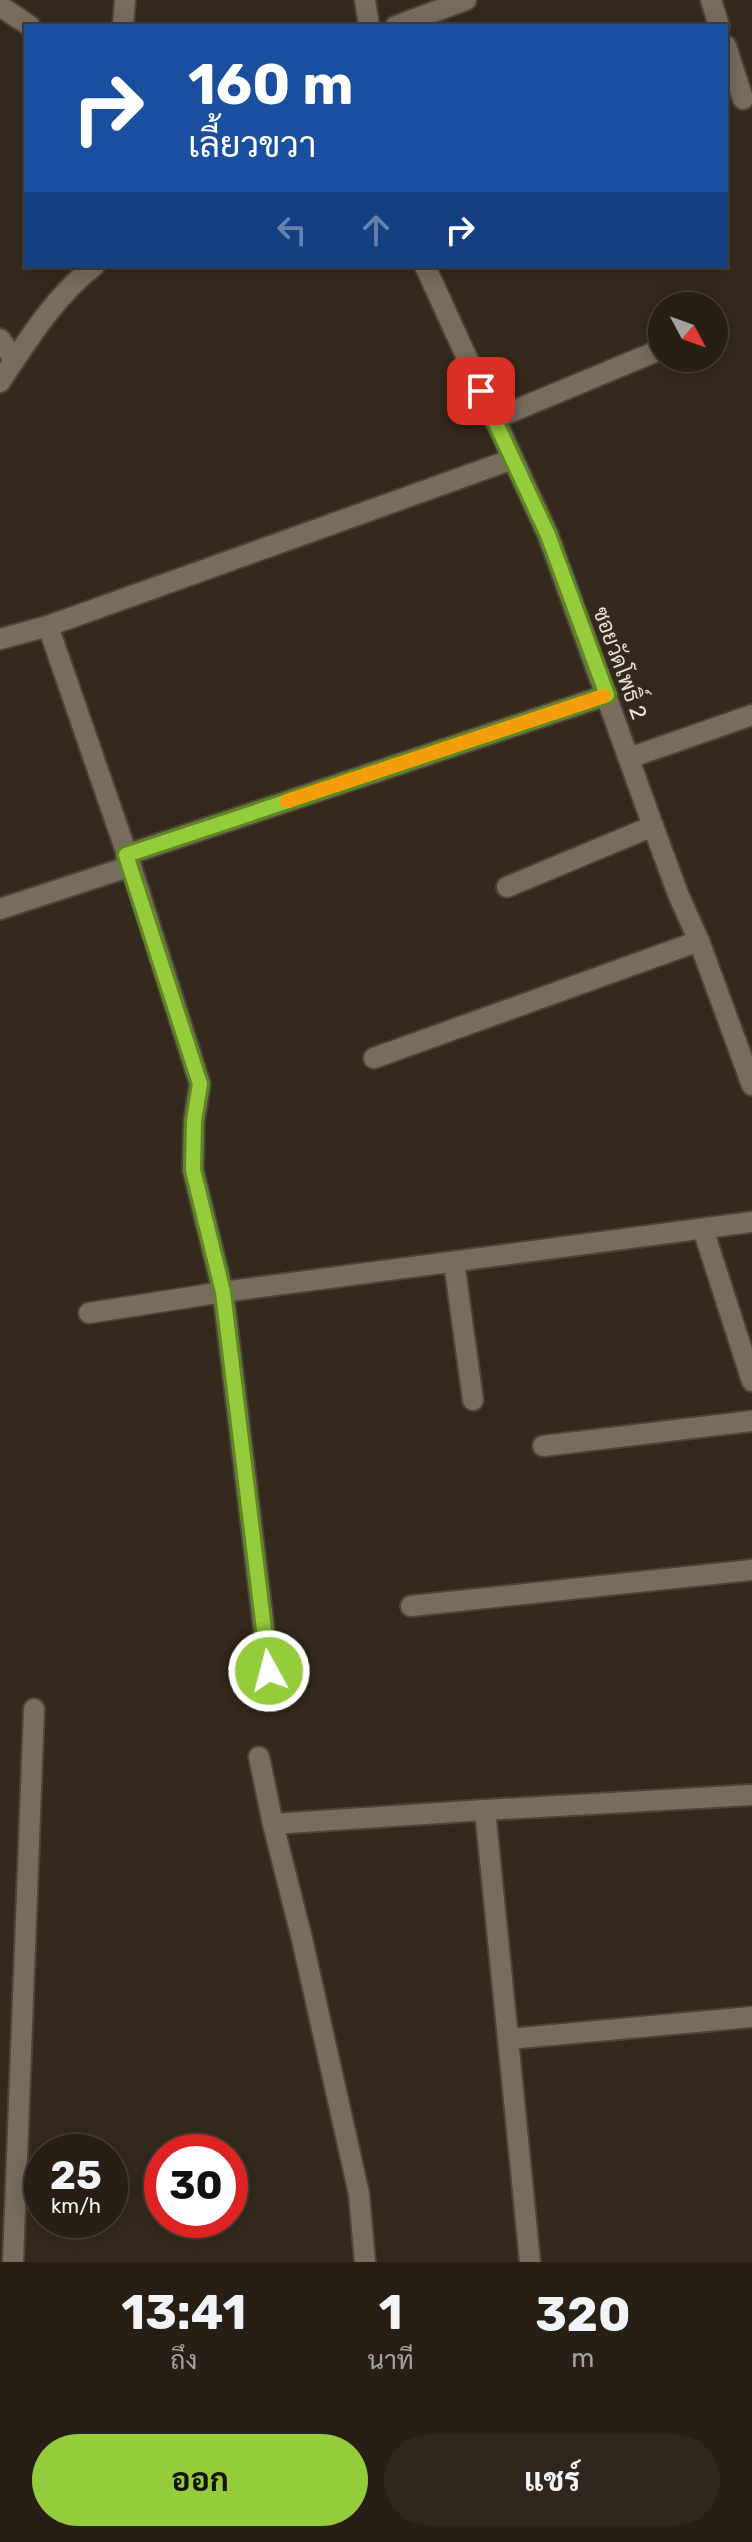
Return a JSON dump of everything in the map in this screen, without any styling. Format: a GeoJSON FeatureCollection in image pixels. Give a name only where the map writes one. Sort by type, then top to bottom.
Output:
{"type":"FeatureCollection","features":[{"type":"Feature","properties":{"kind":"street"},"geometry":{"type":"LineString","coordinates":[[123,24],[125,0]]}},
{"type":"Feature","properties":{"kind":"street"},"geometry":{"type":"LineString","coordinates":[[365,0],[369,24]]}},
{"type":"Feature","properties":{"kind":"street"},"geometry":{"type":"LineString","coordinates":[[401,24],[466,0]]}},
{"type":"Feature","properties":{"kind":"street"},"geometry":{"type":"LineString","coordinates":[[711,0],[718,24]]}},
{"type":"Feature","properties":{"kind":"street"},"geometry":{"type":"LineString","coordinates":[[0,6],[27,24]]}},
{"type":"Feature","properties":{"kind":"street"},"geometry":{"type":"LineString","coordinates":[[728,52],[743,99]]}},
{"type":"Feature","properties":{"kind":"street"},"geometry":{"type":"LineString","coordinates":[[0,382],[67,290],[92,268]]}},
{"type":"Feature","properties":{"kind":"street","name":"ซอยวัดโพธิ์ 2"},"geometry":{"type":"LineString","coordinates":[[426,268],[548,535],[678,894],[699,941],[752,1085]]}},
{"type":"Feature","properties":{"kind":"street"},"geometry":{"type":"LineString","coordinates":[[0,339],[14,359]]}},
{"type":"Feature","properties":{"kind":"street"},"geometry":{"type":"LineString","coordinates":[[494,419],[648,355]]}},
{"type":"Feature","properties":{"kind":"street"},"geometry":{"type":"LineString","coordinates":[[0,639],[48,626],[513,459]]}},
{"type":"Feature","properties":{"kind":"street"},"geometry":{"type":"LineString","coordinates":[[48,626],[129,860],[200,1084],[194,1121],[193,1170],[223,1292],[269,1671]]}},
{"type":"Feature","properties":{"kind":"street"},"geometry":{"type":"LineString","coordinates":[[0,909],[129,860],[607,695]]}},
{"type":"Feature","properties":{"kind":"street"},"geometry":{"type":"LineString","coordinates":[[629,758],[752,715]]}},
{"type":"Feature","properties":{"kind":"street"},"geometry":{"type":"LineString","coordinates":[[507,887],[653,826]]}},
{"type":"Feature","properties":{"kind":"street"},"geometry":{"type":"LineString","coordinates":[[374,1058],[699,941]]}},
{"type":"Feature","properties":{"kind":"street"},"geometry":{"type":"LineString","coordinates":[[89,1313],[223,1292],[752,1222]]}},
{"type":"Feature","properties":{"kind":"street"},"geometry":{"type":"LineString","coordinates":[[703,1229],[752,1381]]}},
{"type":"Feature","properties":{"kind":"street"},"geometry":{"type":"LineString","coordinates":[[454,1262],[473,1400]]}},
{"type":"Feature","properties":{"kind":"street"},"geometry":{"type":"LineString","coordinates":[[543,1446],[752,1421]]}},
{"type":"Feature","properties":{"kind":"street"},"geometry":{"type":"LineString","coordinates":[[411,1606],[752,1570]]}},
{"type":"Feature","properties":{"kind":"street"},"geometry":{"type":"LineString","coordinates":[[13,2262],[9,2127],[34,1709]]}},
{"type":"Feature","properties":{"kind":"street"},"geometry":{"type":"LineString","coordinates":[[259,1757],[359,2194],[365,2262]]}},
{"type":"Feature","properties":{"kind":"street"},"geometry":{"type":"LineString","coordinates":[[273,1824],[752,1795]]}},
{"type":"Feature","properties":{"kind":"street"},"geometry":{"type":"LineString","coordinates":[[485,1810],[530,2262]]}},
{"type":"Feature","properties":{"kind":"street"},"geometry":{"type":"LineString","coordinates":[[508,2039],[752,2017]]}},
{"type":"Feature","properties":{"kind":"slow traffic"},"geometry":{"type":"LineString","coordinates":[[287,801],[604,696]]}},
{"type":"Feature","properties":{"kind":"route"},"geometry":{"type":"LineString","coordinates":[[269,1671],[223,1292],[193,1170],[194,1121],[200,1084],[126,855],[607,695],[548,535],[481,391]]}}]}
